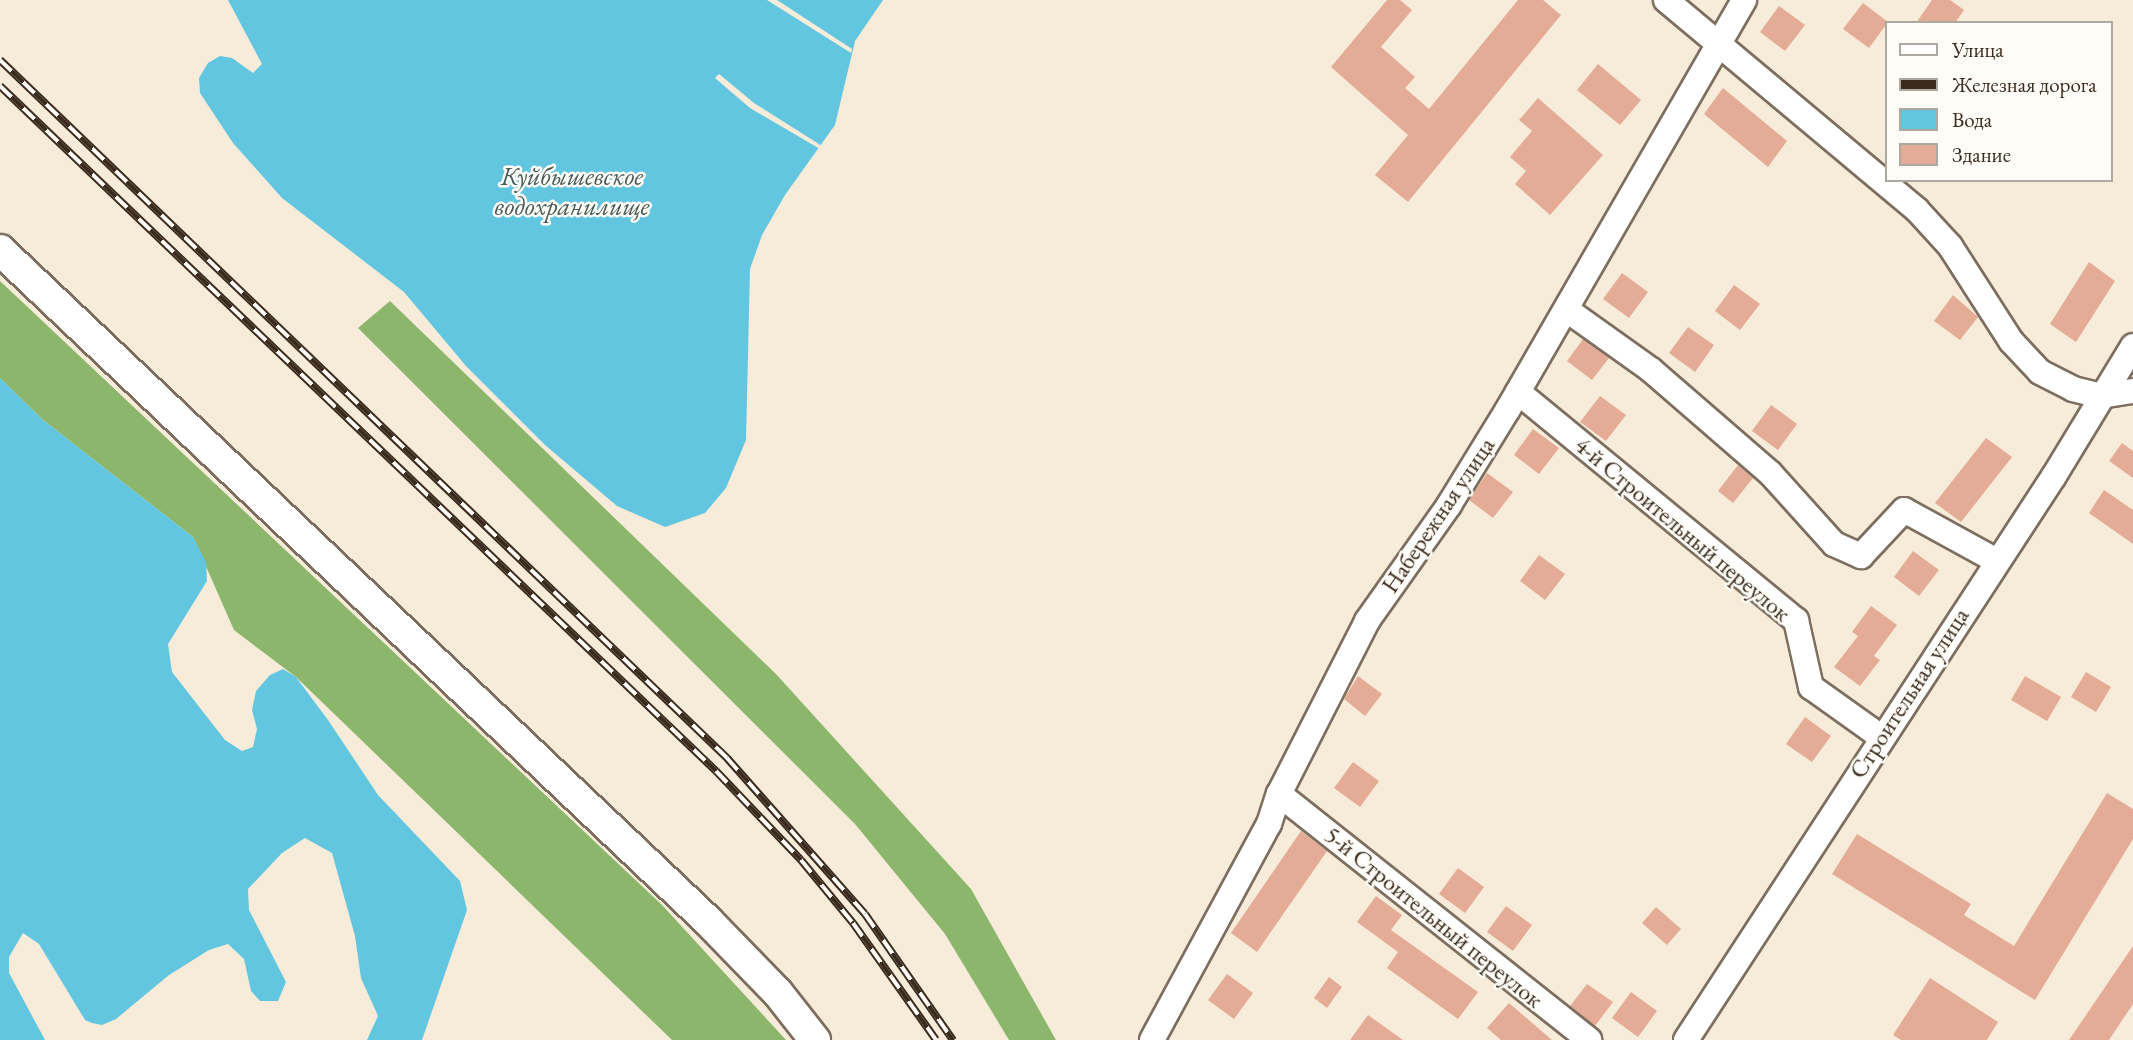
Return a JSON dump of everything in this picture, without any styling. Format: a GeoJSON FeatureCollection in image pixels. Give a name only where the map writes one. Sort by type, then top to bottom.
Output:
{"type":"FeatureCollection","features":[{"type":"Feature","properties":{"kind":"main road"},"geometry":{"type":"LineString","coordinates":[[0,250],[708,922],[778,993],[815,1040]]}},
{"type":"Feature","properties":{"kind":"street"},"geometry":{"type":"LineString","coordinates":[[1666,0],[1917,210],[1950,246],[2011,341],[2040,372],[2073,390],[2101,396],[2133,391]]}},
{"type":"Feature","properties":{"kind":"street","name":"Набережная улица"},"geometry":{"type":"LineString","coordinates":[[1153,1040],[1269,824],[1279,794],[1367,621],[1449,505],[1567,310],[1744,0]]}},
{"type":"Feature","properties":{"kind":"street"},"geometry":{"type":"LineString","coordinates":[[1567,310],[1651,370],[1770,473],[1833,544],[1861,556],[1904,510],[1995,560]]}},
{"type":"Feature","properties":{"kind":"street","name":"Строительная улица"},"geometry":{"type":"LineString","coordinates":[[1686,1040],[2133,346]]}},
{"type":"Feature","properties":{"kind":"street","name":"4-й Строительный переулок"},"geometry":{"type":"LineString","coordinates":[[1517,392],[1796,620],[1811,687],[1881,737]]}},
{"type":"Feature","properties":{"kind":"street","name":"5-й Строительный переулок"},"geometry":{"type":"LineString","coordinates":[[1279,794],[1588,1040]]}},
{"type":"Feature","properties":{"kind":"green space"},"geometry":{"type":"Polygon","coordinates":[[[0,281],[662,905],[786,1040],[672,1040],[296,677],[234,630],[193,537],[43,420],[0,378],[0,281]]]}},
{"type":"Feature","properties":{"kind":"green space"},"geometry":{"type":"Polygon","coordinates":[[[390,301],[776,674],[971,889],[1056,1040],[1009,1040],[945,934],[855,824],[358,328],[390,301]]]}},
{"type":"Feature","properties":{"kind":"water","name":"Куйбышевское водохранилище"},"geometry":{"type":"Polygon","coordinates":[[[228,0],[883,0],[855,41],[835,125],[785,195],[762,235],[750,269],[746,440],[726,488],[705,513],[665,527],[617,506],[545,445],[466,366],[404,292],[282,198],[233,143],[200,93],[199,78],[208,63],[220,56],[232,58],[253,73],[262,64],[228,0]]]}},
{"type":"Feature","properties":{"kind":"water"},"geometry":{"type":"Polygon","coordinates":[[[0,378],[43,420],[193,537],[206,562],[207,581],[168,644],[172,672],[225,740],[242,751],[253,747],[257,729],[252,710],[256,691],[270,675],[283,669],[296,677],[378,795],[460,881],[467,910],[422,1040],[367,1040],[378,1016],[361,978],[355,936],[332,853],[305,838],[282,853],[248,889],[249,910],[286,982],[278,1001],[260,1001],[251,991],[244,959],[228,944],[209,950],[169,975],[116,1019],[102,1025],[92,1023],[85,1020],[39,944],[23,933],[9,957],[9,973],[45,1040],[0,1040],[0,378]]]}},
{"type":"Feature","properties":{"kind":"pier"},"geometry":{"type":"Polygon","coordinates":[[[767,0],[777,0],[852,49],[851,53],[767,0]]]}},
{"type":"Feature","properties":{"kind":"pier"},"geometry":{"type":"Polygon","coordinates":[[[719,74],[754,103],[822,146],[820,149],[750,108],[715,78],[719,74]]]}},
{"type":"Feature","properties":{"kind":"building"},"geometry":{"type":"Polygon","coordinates":[[[1387,0],[1400,0],[1412,10],[1381,47],[1415,77],[1405,88],[1429,109],[1518,0],[1543,0],[1561,15],[1408,202],[1375,175],[1408,135],[1331,67],[1387,0]]]}},
{"type":"Feature","properties":{"kind":"building"},"geometry":{"type":"Polygon","coordinates":[[[1932,0],[1950,0],[1964,10],[1956,21],[1917,21],[1932,0]]]}},
{"type":"Feature","properties":{"kind":"building"},"geometry":{"type":"Polygon","coordinates":[[[1863,3],[1887,21],[1884,21],[1884,27],[1869,48],[1843,29],[1863,3]]]}},
{"type":"Feature","properties":{"kind":"building"},"geometry":{"type":"Polygon","coordinates":[[[1779,6],[1805,25],[1785,51],[1760,32],[1779,6]]]}},
{"type":"Feature","properties":{"kind":"building"},"geometry":{"type":"Polygon","coordinates":[[[1598,64],[1641,100],[1620,125],[1577,90],[1598,64]]]}},
{"type":"Feature","properties":{"kind":"building"},"geometry":{"type":"Polygon","coordinates":[[[1723,88],[1787,141],[1768,167],[1704,114],[1723,88]]]}},
{"type":"Feature","properties":{"kind":"building"},"geometry":{"type":"Polygon","coordinates":[[[1538,98],[1603,155],[1550,215],[1515,184],[1526,171],[1510,157],[1532,131],[1519,120],[1538,98]]]}},
{"type":"Feature","properties":{"kind":"building"},"geometry":{"type":"Polygon","coordinates":[[[2089,262],[2115,281],[2076,342],[2050,324],[2089,262]]]}},
{"type":"Feature","properties":{"kind":"building"},"geometry":{"type":"Polygon","coordinates":[[[1622,273],[1648,292],[1629,318],[1603,299],[1622,273]]]}},
{"type":"Feature","properties":{"kind":"building"},"geometry":{"type":"Polygon","coordinates":[[[1734,285],[1760,304],[1740,330],[1715,311],[1734,285]]]}},
{"type":"Feature","properties":{"kind":"building"},"geometry":{"type":"Polygon","coordinates":[[[1953,295],[1978,317],[1960,340],[1934,321],[1953,295]]]}},
{"type":"Feature","properties":{"kind":"building"},"geometry":{"type":"Polygon","coordinates":[[[1688,327],[1714,345],[1695,372],[1669,353],[1688,327]]]}},
{"type":"Feature","properties":{"kind":"building"},"geometry":{"type":"Polygon","coordinates":[[[1583,339],[1609,358],[1592,380],[1567,361],[1583,339]]]}},
{"type":"Feature","properties":{"kind":"building"},"geometry":{"type":"Polygon","coordinates":[[[1600,396],[1626,415],[1606,441],[1580,422],[1600,396]]]}},
{"type":"Feature","properties":{"kind":"building"},"geometry":{"type":"Polygon","coordinates":[[[1771,405],[1797,424],[1778,450],[1752,431],[1771,405]]]}},
{"type":"Feature","properties":{"kind":"building"},"geometry":{"type":"Polygon","coordinates":[[[1533,429],[1559,448],[1539,474],[1514,455],[1533,429]]]}},
{"type":"Feature","properties":{"kind":"building"},"geometry":{"type":"Polygon","coordinates":[[[1986,438],[2012,457],[1961,522],[1935,503],[1986,438]]]}},
{"type":"Feature","properties":{"kind":"building"},"geometry":{"type":"Polygon","coordinates":[[[2122,443],[2133,451],[2133,478],[2109,461],[2122,443]]]}},
{"type":"Feature","properties":{"kind":"building"},"geometry":{"type":"Polygon","coordinates":[[[1738,465],[1753,478],[1733,503],[1718,491],[1738,465]]]}},
{"type":"Feature","properties":{"kind":"building"},"geometry":{"type":"Polygon","coordinates":[[[1487,473],[1513,492],[1493,518],[1469,500],[1487,473]]]}},
{"type":"Feature","properties":{"kind":"building"},"geometry":{"type":"Polygon","coordinates":[[[2104,490],[2133,510],[2133,544],[2089,513],[2104,490]]]}},
{"type":"Feature","properties":{"kind":"building"},"geometry":{"type":"Polygon","coordinates":[[[1913,551],[1939,570],[1919,596],[1894,577],[1913,551]]]}},
{"type":"Feature","properties":{"kind":"building"},"geometry":{"type":"Polygon","coordinates":[[[1539,555],[1565,574],[1545,600],[1520,581],[1539,555]]]}},
{"type":"Feature","properties":{"kind":"building"},"geometry":{"type":"Polygon","coordinates":[[[1871,606],[1897,625],[1874,656],[1880,660],[1860,686],[1834,667],[1858,636],[1852,632],[1871,606]]]}},
{"type":"Feature","properties":{"kind":"building"},"geometry":{"type":"Polygon","coordinates":[[[2086,672],[2111,687],[2096,712],[2071,697],[2086,672]]]}},
{"type":"Feature","properties":{"kind":"building"},"geometry":{"type":"Polygon","coordinates":[[[1358,676],[1382,694],[1365,716],[1344,699],[1358,676]]]}},
{"type":"Feature","properties":{"kind":"building"},"geometry":{"type":"Polygon","coordinates":[[[2025,676],[2061,697],[2047,721],[2011,700],[2025,676]]]}},
{"type":"Feature","properties":{"kind":"building"},"geometry":{"type":"Polygon","coordinates":[[[1805,717],[1831,736],[1812,762],[1786,744],[1805,717]]]}},
{"type":"Feature","properties":{"kind":"building"},"geometry":{"type":"Polygon","coordinates":[[[1353,762],[1379,781],[1360,807],[1334,788],[1353,762]]]}},
{"type":"Feature","properties":{"kind":"building"},"geometry":{"type":"Polygon","coordinates":[[[2107,793],[2133,809],[2133,839],[2035,1000],[1832,874],[1857,834],[1971,904],[1964,915],[2014,946],[2107,793]]]}},
{"type":"Feature","properties":{"kind":"building"},"geometry":{"type":"Polygon","coordinates":[[[1301,831],[1327,851],[1257,952],[1231,933],[1301,831]]]}},
{"type":"Feature","properties":{"kind":"building"},"geometry":{"type":"Polygon","coordinates":[[[1458,868],[1484,887],[1465,913],[1439,894],[1458,868]]]}},
{"type":"Feature","properties":{"kind":"building"},"geometry":{"type":"Polygon","coordinates":[[[1376,896],[1402,915],[1391,930],[1478,992],[1458,1019],[1387,968],[1398,952],[1357,922],[1376,896]]]}},
{"type":"Feature","properties":{"kind":"building"},"geometry":{"type":"Polygon","coordinates":[[[1506,906],[1532,925],[1513,951],[1487,932],[1506,906]]]}},
{"type":"Feature","properties":{"kind":"building"},"geometry":{"type":"Polygon","coordinates":[[[1656,907],[1681,929],[1667,945],[1642,923],[1656,907]]]}},
{"type":"Feature","properties":{"kind":"building"},"geometry":{"type":"Polygon","coordinates":[[[2133,946],[2133,1004],[2109,1040],[2069,1040],[2133,946]]]}},
{"type":"Feature","properties":{"kind":"building"},"geometry":{"type":"Polygon","coordinates":[[[1227,974],[1253,993],[1234,1019],[1208,1000],[1227,974]]]}},
{"type":"Feature","properties":{"kind":"building"},"geometry":{"type":"Polygon","coordinates":[[[1329,977],[1342,987],[1327,1008],[1314,998],[1329,977]]]}},
{"type":"Feature","properties":{"kind":"building"},"geometry":{"type":"Polygon","coordinates":[[[1930,978],[1998,1022],[1987,1040],[1901,1040],[1893,1035],[1930,978]]]}},
{"type":"Feature","properties":{"kind":"building"},"geometry":{"type":"Polygon","coordinates":[[[1587,984],[1613,1002],[1595,1026],[1570,1006],[1587,984]]]}},
{"type":"Feature","properties":{"kind":"building"},"geometry":{"type":"Polygon","coordinates":[[[1631,992],[1657,1011],[1638,1037],[1612,1018],[1631,992]]]}},
{"type":"Feature","properties":{"kind":"building"},"geometry":{"type":"Polygon","coordinates":[[[1509,1003],[1552,1040],[1501,1040],[1487,1028],[1509,1003]]]}},
{"type":"Feature","properties":{"kind":"building"},"geometry":{"type":"Polygon","coordinates":[[[1368,1015],[1403,1040],[1350,1040],[1368,1015]]]}},
{"type":"Feature","properties":{"kind":"railway"},"geometry":{"type":"LineString","coordinates":[[0,60],[727,758],[865,914],[953,1040]]}},
{"type":"Feature","properties":{"kind":"railway"},"geometry":{"type":"LineString","coordinates":[[0,86],[716,771],[801,860],[853,923],[936,1040]]}}]}
